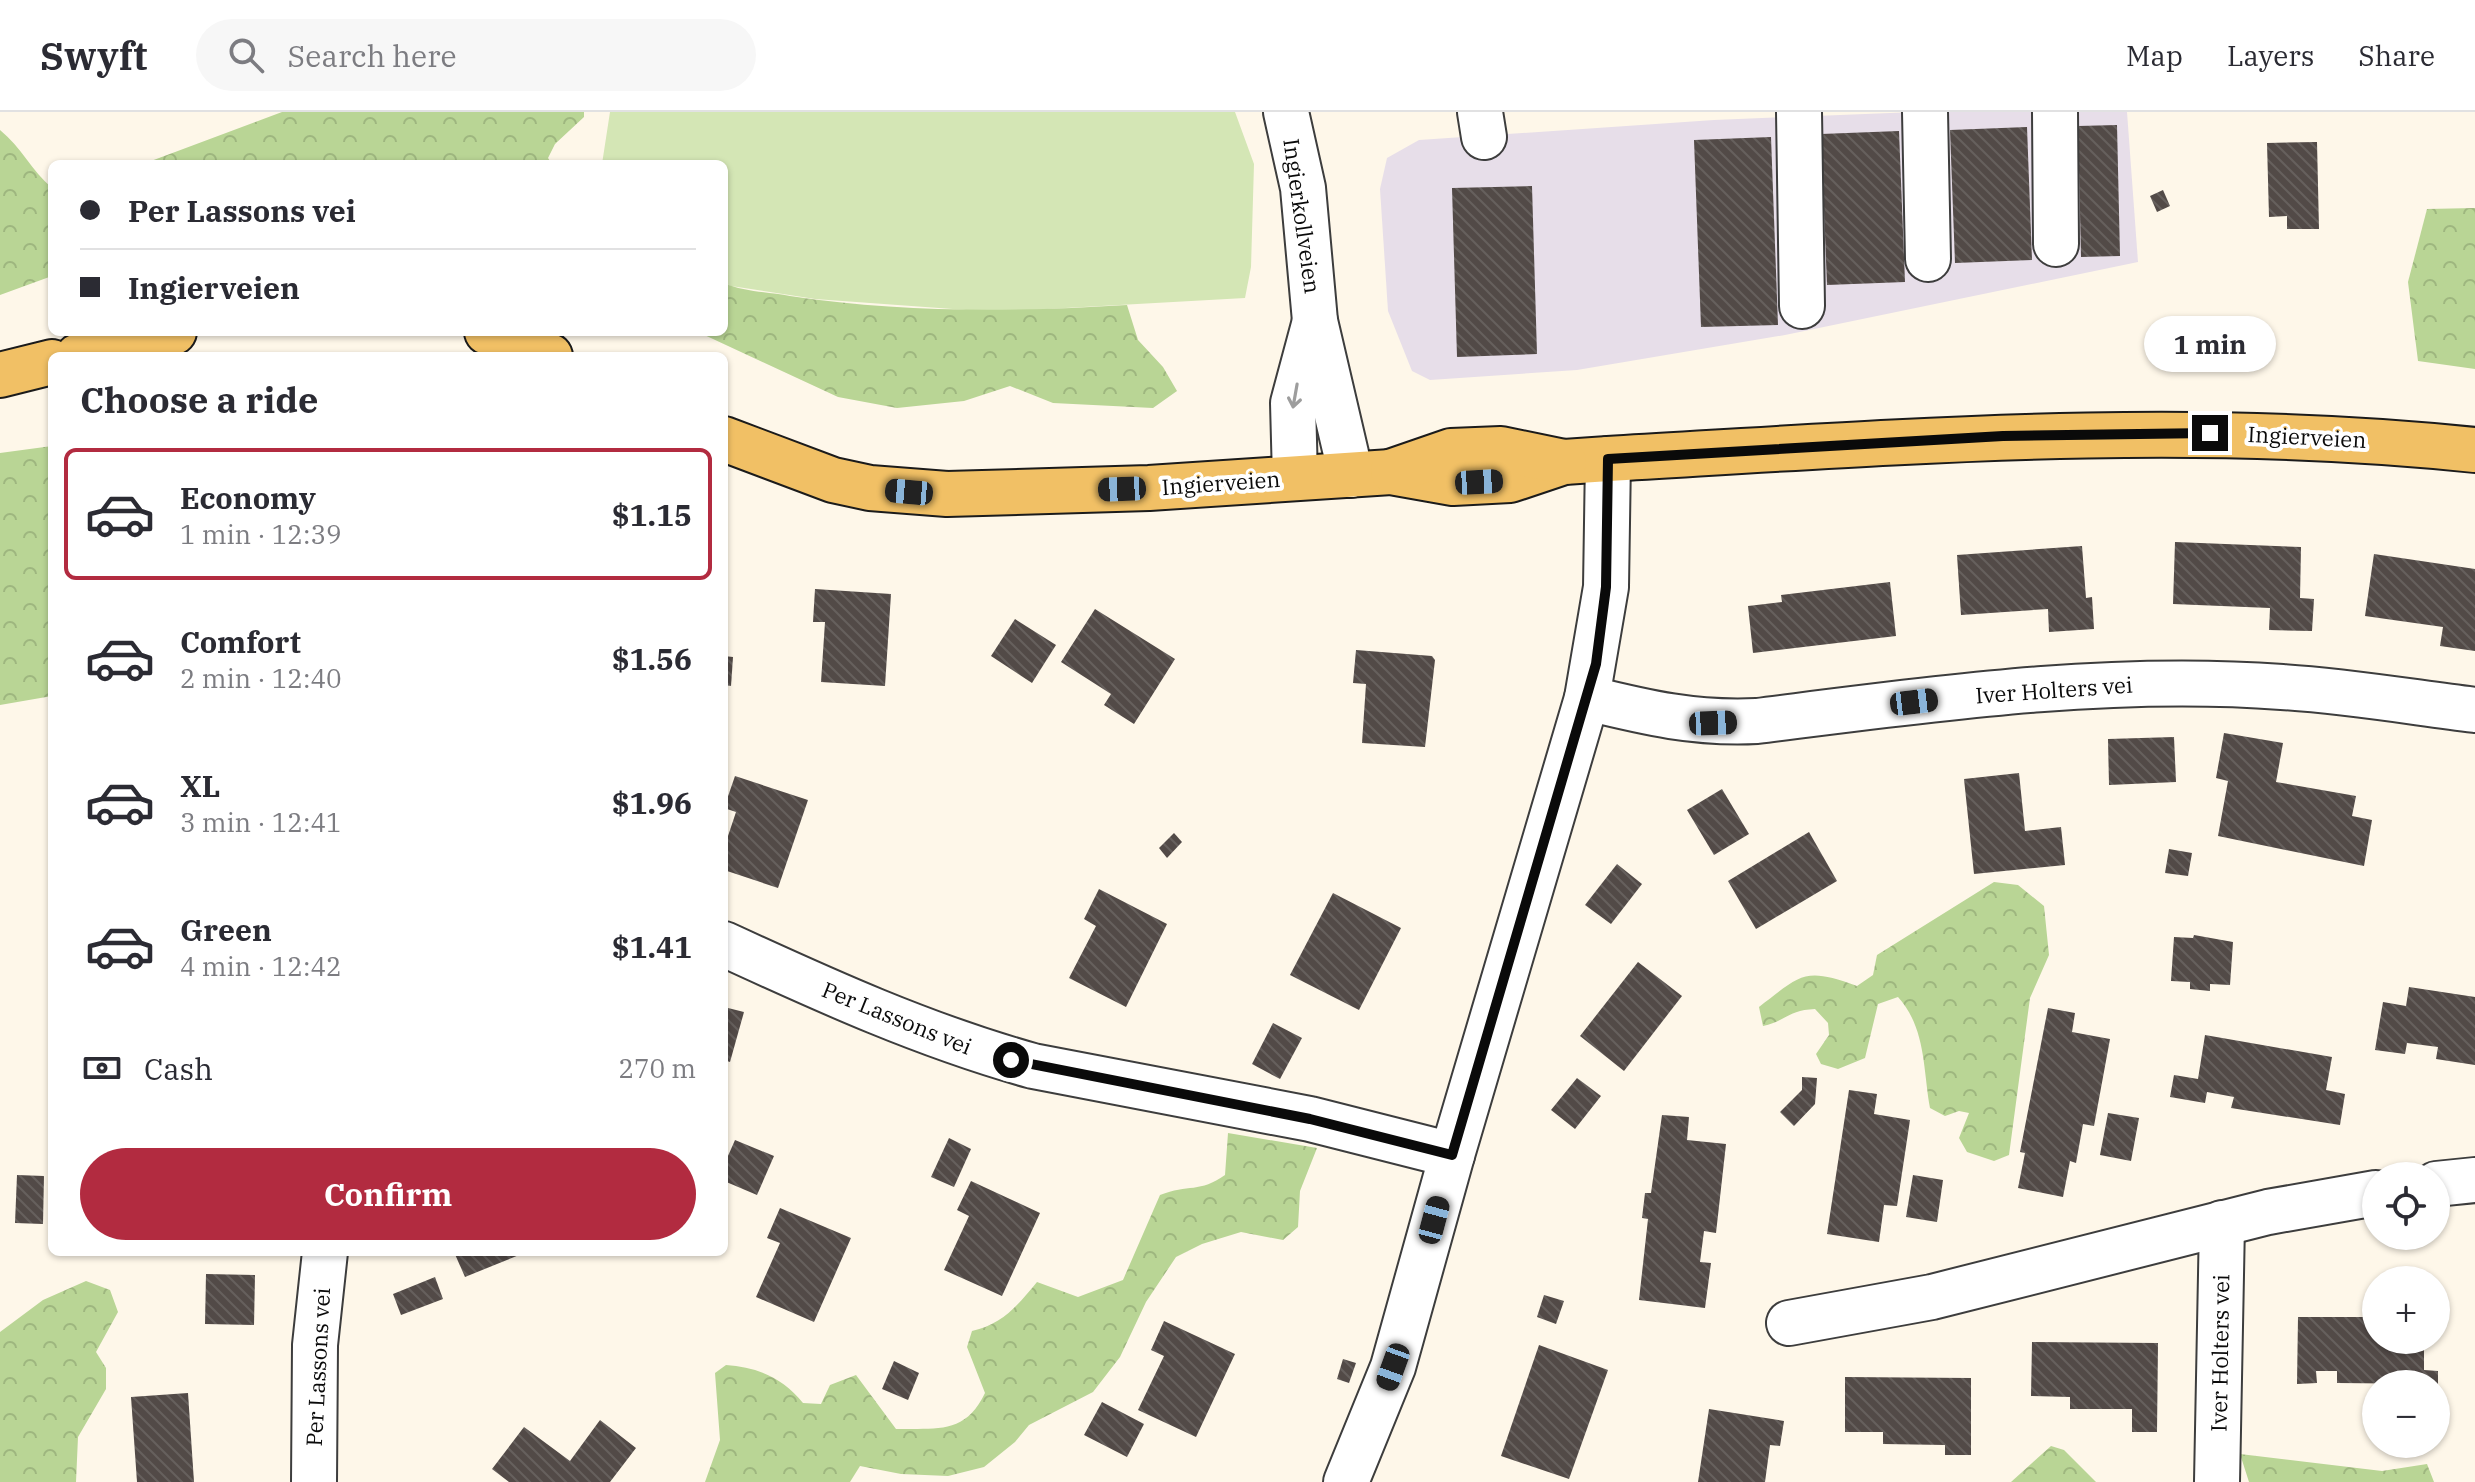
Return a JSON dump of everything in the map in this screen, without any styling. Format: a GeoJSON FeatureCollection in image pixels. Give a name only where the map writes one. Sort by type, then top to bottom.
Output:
{"type":"FeatureCollection","features":[{"type":"Feature","properties":{"kind":"main road"},"geometry":{"type":"LineString","coordinates":[[94,352],[158,336]]}},
{"type":"Feature","properties":{"kind":"main road"},"geometry":{"type":"LineString","coordinates":[[498,336],[540,352]]}},
{"type":"Feature","properties":{"kind":"main road"},"geometry":{"type":"LineString","coordinates":[[0,375],[48,363]]}},
{"type":"Feature","properties":{"kind":"main road","name":"Ingierveien"},"geometry":{"type":"LineString","coordinates":[[728,441],[833,480],[870,488],[934,493],[1149,488],[1371,473],[1453,483],[1510,480],[1564,462],[2129,432],[2263,434],[2475,450]]}},
{"type":"Feature","properties":{"kind":"street"},"geometry":{"type":"LineString","coordinates":[[1799,112],[1802,306]]}},
{"type":"Feature","properties":{"kind":"street"},"geometry":{"type":"LineString","coordinates":[[1925,112],[1928,259]]}},
{"type":"Feature","properties":{"kind":"street"},"geometry":{"type":"LineString","coordinates":[[2055,112],[2056,244]]}},
{"type":"Feature","properties":{"kind":"street","name":"Ingierkollveien"},"geometry":{"type":"LineString","coordinates":[[1292,113],[1303,188],[1315,321],[1331,376],[1371,473]]}},
{"type":"Feature","properties":{"kind":"street","name":"Ingierkollveien"},"geometry":{"type":"LineString","coordinates":[[1295,478],[1293,403],[1315,321]]}},
{"type":"Feature","properties":{"kind":"street"},"geometry":{"type":"LineString","coordinates":[[1346,1482],[1393,1367],[1587,698],[1606,587],[1608,459]]}},
{"type":"Feature","properties":{"kind":"street","name":"Iver Holters vei"},"geometry":{"type":"LineString","coordinates":[[1587,698],[1670,718],[1713,723],[1757,721],[2027,688],[2100,685],[2283,687],[2475,710]]}},
{"type":"Feature","properties":{"kind":"street","name":"Per Lassons vei"},"geometry":{"type":"LineString","coordinates":[[728,946],[885,1017],[989,1054],[1046,1069],[1310,1119],[1452,1155]]}},
{"type":"Feature","properties":{"kind":"street"},"geometry":{"type":"LineString","coordinates":[[2450,1183],[2475,1180]]}},
{"type":"Feature","properties":{"kind":"street"},"geometry":{"type":"LineString","coordinates":[[1789,1323],[1932,1297],[2222,1223],[2362,1196]]}},
{"type":"Feature","properties":{"kind":"street","name":"Iver Holters vei"},"geometry":{"type":"LineString","coordinates":[[2217,1482],[2222,1223]]}},
{"type":"Feature","properties":{"kind":"street","name":"Per Lassons vei"},"geometry":{"type":"LineString","coordinates":[[314,1482],[315,1345],[325,1256]]}},
{"type":"Feature","properties":{"kind":"shaded area"},"geometry":{"type":"Polygon","coordinates":[[[1915,112],[2127,112],[2138,262],[1785,335],[1577,370],[1430,380],[1412,371],[1388,311],[1380,189],[1387,158],[1419,140],[1714,120],[1915,112]]]}},
{"type":"Feature","properties":{"kind":"green space"},"geometry":{"type":"Polygon","coordinates":[[[282,112],[584,112],[584,117],[555,144],[549,160],[154,160],[282,112]]]}},
{"type":"Feature","properties":{"kind":"green space"},"geometry":{"type":"Polygon","coordinates":[[[610,112],[1235,112],[1254,164],[1251,267],[1245,298],[994,312],[815,299],[731,286],[728,285],[728,160],[603,160],[610,112]]]}},
{"type":"Feature","properties":{"kind":"green space"},"geometry":{"type":"Polygon","coordinates":[[[0,130],[48,184],[48,277],[0,295],[0,130]]]}},
{"type":"Feature","properties":{"kind":"green space"},"geometry":{"type":"Polygon","coordinates":[[[2475,208],[2475,369],[2418,361],[2408,282],[2427,209],[2475,208]]]}},
{"type":"Feature","properties":{"kind":"green space"},"geometry":{"type":"Polygon","coordinates":[[[728,284],[748,290],[874,306],[1000,310],[1127,305],[1138,340],[1163,367],[1177,391],[1153,408],[1053,403],[1010,386],[964,401],[897,408],[838,397],[707,336],[728,336],[728,284]]]}},
{"type":"Feature","properties":{"kind":"green space"},"geometry":{"type":"Polygon","coordinates":[[[48,447],[48,697],[0,705],[0,453],[48,447]]]}},
{"type":"Feature","properties":{"kind":"green space"},"geometry":{"type":"Polygon","coordinates":[[[1994,882],[2018,885],[2044,906],[2049,955],[2030,998],[2009,1155],[1994,1161],[1967,1152],[1959,1138],[1969,1113],[1959,1111],[1945,1116],[1930,1108],[1919,1035],[1898,997],[1878,1004],[1865,1058],[1838,1069],[1821,1064],[1816,1054],[1829,1035],[1828,1023],[1815,1009],[1798,1012],[1763,1026],[1759,1007],[1804,977],[1825,977],[1857,986],[1873,975],[1877,955],[1994,882]]]}},
{"type":"Feature","properties":{"kind":"green space"},"geometry":{"type":"Polygon","coordinates":[[[1228,1133],[1317,1148],[1300,1191],[1298,1227],[1283,1240],[1241,1232],[1202,1244],[1176,1257],[1146,1302],[1120,1357],[1093,1392],[1029,1425],[1015,1442],[984,1467],[948,1476],[901,1474],[860,1466],[850,1482],[705,1482],[720,1440],[715,1373],[726,1365],[769,1375],[803,1403],[821,1404],[830,1385],[856,1375],[896,1429],[937,1428],[959,1423],[977,1407],[985,1393],[967,1347],[972,1331],[1001,1318],[1037,1282],[1078,1297],[1123,1280],[1160,1195],[1208,1184],[1225,1175],[1228,1133]]]}},
{"type":"Feature","properties":{"kind":"green space"},"geometry":{"type":"Polygon","coordinates":[[[86,1281],[110,1290],[118,1312],[96,1352],[106,1368],[106,1389],[78,1437],[76,1482],[0,1482],[0,1332],[43,1300],[86,1281]]]}},
{"type":"Feature","properties":{"kind":"green space"},"geometry":{"type":"Polygon","coordinates":[[[2051,1446],[2064,1450],[2096,1482],[2011,1482],[2051,1446]]]}},
{"type":"Feature","properties":{"kind":"green space"},"geometry":{"type":"Polygon","coordinates":[[[2240,1454],[2382,1471],[2427,1464],[2434,1482],[2249,1482],[2240,1454]]]}},
{"type":"Feature","properties":{"kind":"building"},"geometry":{"type":"Polygon","coordinates":[[[2117,125],[2120,256],[2081,257],[2078,126],[2117,125]]]}},
{"type":"Feature","properties":{"kind":"building"},"geometry":{"type":"Polygon","coordinates":[[[2027,127],[2032,260],[1955,263],[1950,130],[2027,127]]]}},
{"type":"Feature","properties":{"kind":"building"},"geometry":{"type":"Polygon","coordinates":[[[1899,131],[1905,282],[1827,285],[1821,134],[1899,131]]]}},
{"type":"Feature","properties":{"kind":"building"},"geometry":{"type":"Polygon","coordinates":[[[1771,137],[1778,325],[1701,327],[1694,140],[1771,137]]]}},
{"type":"Feature","properties":{"kind":"building"},"geometry":{"type":"Polygon","coordinates":[[[2317,142],[2319,229],[2287,229],[2287,216],[2269,217],[2267,143],[2317,142]]]}},
{"type":"Feature","properties":{"kind":"building"},"geometry":{"type":"Polygon","coordinates":[[[1532,186],[1537,354],[1457,357],[1452,188],[1532,186]]]}},
{"type":"Feature","properties":{"kind":"building"},"geometry":{"type":"Polygon","coordinates":[[[2163,190],[2170,206],[2157,212],[2150,196],[2163,190]]]}},
{"type":"Feature","properties":{"kind":"building"},"geometry":{"type":"Polygon","coordinates":[[[2175,542],[2301,547],[2300,598],[2314,599],[2312,631],[2269,630],[2270,608],[2173,604],[2175,542]]]}},
{"type":"Feature","properties":{"kind":"building"},"geometry":{"type":"Polygon","coordinates":[[[2082,546],[2086,598],[2092,597],[2094,629],[2049,632],[2048,609],[1961,615],[1957,555],[2082,546]]]}},
{"type":"Feature","properties":{"kind":"building"},"geometry":{"type":"Polygon","coordinates":[[[2374,554],[2475,569],[2475,651],[2440,646],[2443,627],[2365,616],[2374,554]]]}},
{"type":"Feature","properties":{"kind":"building"},"geometry":{"type":"Polygon","coordinates":[[[1890,582],[1896,636],[1753,653],[1748,606],[1782,602],[1781,595],[1890,582]]]}},
{"type":"Feature","properties":{"kind":"building"},"geometry":{"type":"Polygon","coordinates":[[[815,589],[891,594],[885,686],[821,682],[825,622],[813,622],[815,589]]]}},
{"type":"Feature","properties":{"kind":"building"},"geometry":{"type":"Polygon","coordinates":[[[1095,609],[1175,659],[1134,724],[1104,705],[1111,694],[1061,662],[1095,609]]]}},
{"type":"Feature","properties":{"kind":"building"},"geometry":{"type":"Polygon","coordinates":[[[1015,619],[1056,645],[1032,683],[991,656],[1015,619]]]}},
{"type":"Feature","properties":{"kind":"building"},"geometry":{"type":"Polygon","coordinates":[[[1356,650],[1432,656],[1435,660],[1425,747],[1362,743],[1366,684],[1353,683],[1356,650]]]}},
{"type":"Feature","properties":{"kind":"building"},"geometry":{"type":"Polygon","coordinates":[[[728,656],[733,657],[731,686],[728,686],[728,656]]]}},
{"type":"Feature","properties":{"kind":"building"},"geometry":{"type":"Polygon","coordinates":[[[2224,733],[2283,743],[2276,782],[2356,796],[2352,816],[2372,820],[2364,866],[2218,836],[2228,781],[2216,778],[2224,733]]]}},
{"type":"Feature","properties":{"kind":"building"},"geometry":{"type":"Polygon","coordinates":[[[2174,737],[2176,782],[2109,785],[2108,739],[2174,737]]]}},
{"type":"Feature","properties":{"kind":"building"},"geometry":{"type":"Polygon","coordinates":[[[2019,773],[2025,831],[2061,827],[2065,865],[1974,874],[1964,779],[2019,773]]]}},
{"type":"Feature","properties":{"kind":"building"},"geometry":{"type":"Polygon","coordinates":[[[735,776],[808,800],[778,888],[728,871],[728,836],[736,812],[728,809],[728,796],[735,776]]]}},
{"type":"Feature","properties":{"kind":"building"},"geometry":{"type":"Polygon","coordinates":[[[1722,789],[1749,834],[1714,855],[1687,810],[1722,789]]]}},
{"type":"Feature","properties":{"kind":"building"},"geometry":{"type":"Polygon","coordinates":[[[1809,832],[1837,881],[1756,929],[1728,881],[1809,832]]]}},
{"type":"Feature","properties":{"kind":"building"},"geometry":{"type":"Polygon","coordinates":[[[1174,833],[1182,842],[1167,858],[1159,848],[1174,833]]]}},
{"type":"Feature","properties":{"kind":"building"},"geometry":{"type":"Polygon","coordinates":[[[2169,849],[2192,853],[2188,876],[2165,873],[2169,849]]]}},
{"type":"Feature","properties":{"kind":"building"},"geometry":{"type":"Polygon","coordinates":[[[1617,864],[1642,884],[1611,924],[1585,905],[1617,864]]]}},
{"type":"Feature","properties":{"kind":"building"},"geometry":{"type":"Polygon","coordinates":[[[1099,889],[1167,924],[1126,1007],[1069,978],[1096,926],[1084,919],[1099,889]]]}},
{"type":"Feature","properties":{"kind":"building"},"geometry":{"type":"Polygon","coordinates":[[[1333,893],[1401,928],[1359,1010],[1290,975],[1333,893]]]}},
{"type":"Feature","properties":{"kind":"building"},"geometry":{"type":"Polygon","coordinates":[[[2194,935],[2233,942],[2230,985],[2210,984],[2210,991],[2190,989],[2190,982],[2171,981],[2174,937],[2193,938],[2194,935]]]}},
{"type":"Feature","properties":{"kind":"building"},"geometry":{"type":"Polygon","coordinates":[[[1638,962],[1682,996],[1624,1071],[1580,1036],[1638,962]]]}},
{"type":"Feature","properties":{"kind":"building"},"geometry":{"type":"Polygon","coordinates":[[[2409,987],[2475,997],[2475,1065],[2436,1059],[2438,1047],[2407,1043],[2405,1054],[2375,1050],[2383,1002],[2406,1006],[2409,987]]]}},
{"type":"Feature","properties":{"kind":"building"},"geometry":{"type":"Polygon","coordinates":[[[728,1008],[744,1012],[728,1061],[728,1008]]]}},
{"type":"Feature","properties":{"kind":"building"},"geometry":{"type":"Polygon","coordinates":[[[2048,1008],[2075,1013],[2072,1032],[2110,1039],[2094,1126],[2083,1124],[2076,1163],[2070,1161],[2063,1197],[2018,1188],[2025,1153],[2020,1152],[2048,1008]]]}},
{"type":"Feature","properties":{"kind":"building"},"geometry":{"type":"Polygon","coordinates":[[[1273,1023],[1302,1038],[1280,1079],[1252,1064],[1273,1023]]]}},
{"type":"Feature","properties":{"kind":"building"},"geometry":{"type":"Polygon","coordinates":[[[2205,1035],[2332,1057],[2326,1090],[2345,1094],[2340,1125],[2231,1108],[2234,1097],[2207,1092],[2205,1103],[2170,1097],[2174,1075],[2198,1079],[2205,1035]]]}},
{"type":"Feature","properties":{"kind":"building"},"geometry":{"type":"Polygon","coordinates":[[[1802,1077],[1817,1078],[1815,1104],[1794,1126],[1780,1112],[1802,1090],[1802,1077]]]}},
{"type":"Feature","properties":{"kind":"building"},"geometry":{"type":"Polygon","coordinates":[[[1577,1078],[1601,1096],[1575,1129],[1551,1110],[1577,1078]]]}},
{"type":"Feature","properties":{"kind":"building"},"geometry":{"type":"Polygon","coordinates":[[[1849,1090],[1877,1094],[1874,1114],[1910,1120],[1897,1206],[1884,1205],[1879,1242],[1827,1234],[1849,1090]]]}},
{"type":"Feature","properties":{"kind":"building"},"geometry":{"type":"Polygon","coordinates":[[[2108,1113],[2139,1118],[2131,1161],[2100,1155],[2108,1113]]]}},
{"type":"Feature","properties":{"kind":"building"},"geometry":{"type":"Polygon","coordinates":[[[1662,1115],[1689,1117],[1687,1140],[1726,1144],[1716,1233],[1704,1231],[1700,1262],[1711,1263],[1705,1308],[1639,1300],[1648,1219],[1642,1218],[1645,1193],[1651,1193],[1662,1115]]]}},
{"type":"Feature","properties":{"kind":"building"},"geometry":{"type":"Polygon","coordinates":[[[949,1138],[971,1149],[954,1187],[931,1177],[949,1138]]]}},
{"type":"Feature","properties":{"kind":"building"},"geometry":{"type":"Polygon","coordinates":[[[735,1140],[774,1156],[757,1195],[728,1183],[728,1156],[735,1140]]]}},
{"type":"Feature","properties":{"kind":"building"},"geometry":{"type":"Polygon","coordinates":[[[17,1175],[44,1176],[43,1224],[15,1223],[17,1175]]]}},
{"type":"Feature","properties":{"kind":"building"},"geometry":{"type":"Polygon","coordinates":[[[1913,1175],[1943,1180],[1937,1222],[1906,1217],[1913,1175]]]}},
{"type":"Feature","properties":{"kind":"building"},"geometry":{"type":"Polygon","coordinates":[[[971,1181],[1040,1213],[1002,1296],[944,1270],[969,1216],[957,1210],[971,1181]]]}},
{"type":"Feature","properties":{"kind":"building"},"geometry":{"type":"Polygon","coordinates":[[[780,1208],[851,1238],[814,1322],[756,1297],[780,1243],[767,1238],[780,1208]]]}},
{"type":"Feature","properties":{"kind":"building"},"geometry":{"type":"Polygon","coordinates":[[[456,1256],[517,1256],[465,1277],[456,1256]]]}},
{"type":"Feature","properties":{"kind":"building"},"geometry":{"type":"Polygon","coordinates":[[[206,1274],[255,1275],[254,1325],[205,1324],[206,1274]]]}},
{"type":"Feature","properties":{"kind":"building"},"geometry":{"type":"Polygon","coordinates":[[[435,1277],[443,1299],[401,1315],[393,1294],[435,1277]]]}},
{"type":"Feature","properties":{"kind":"building"},"geometry":{"type":"Polygon","coordinates":[[[1544,1295],[1564,1301],[1556,1324],[1537,1317],[1544,1295]]]}},
{"type":"Feature","properties":{"kind":"building"},"geometry":{"type":"Polygon","coordinates":[[[2298,1317],[2362,1317],[2362,1354],[2424,1354],[2424,1370],[2362,1370],[2362,1383],[2337,1383],[2337,1371],[2316,1371],[2317,1383],[2297,1384],[2298,1317]]]}},
{"type":"Feature","properties":{"kind":"building"},"geometry":{"type":"Polygon","coordinates":[[[1164,1321],[1235,1354],[1196,1437],[1138,1410],[1164,1356],[1151,1350],[1164,1321]]]}},
{"type":"Feature","properties":{"kind":"building"},"geometry":{"type":"Polygon","coordinates":[[[2032,1342],[2158,1343],[2157,1432],[2132,1432],[2132,1409],[2070,1409],[2070,1397],[2031,1396],[2032,1342]]]}},
{"type":"Feature","properties":{"kind":"building"},"geometry":{"type":"Polygon","coordinates":[[[1539,1345],[1608,1370],[1569,1479],[1501,1456],[1539,1345]]]}},
{"type":"Feature","properties":{"kind":"building"},"geometry":{"type":"Polygon","coordinates":[[[1343,1359],[1356,1363],[1349,1383],[1337,1379],[1343,1359]]]}},
{"type":"Feature","properties":{"kind":"building"},"geometry":{"type":"Polygon","coordinates":[[[894,1361],[919,1373],[908,1400],[882,1389],[894,1361]]]}},
{"type":"Feature","properties":{"kind":"building"},"geometry":{"type":"Polygon","coordinates":[[[1845,1377],[1971,1378],[1971,1455],[1945,1455],[1945,1445],[1883,1444],[1883,1432],[1845,1432],[1845,1377]]]}},
{"type":"Feature","properties":{"kind":"building"},"geometry":{"type":"Polygon","coordinates":[[[188,1393],[194,1482],[137,1482],[131,1397],[188,1393]]]}},
{"type":"Feature","properties":{"kind":"building"},"geometry":{"type":"Polygon","coordinates":[[[1102,1402],[1144,1424],[1127,1457],[1084,1435],[1102,1402]]]}},
{"type":"Feature","properties":{"kind":"building"},"geometry":{"type":"Polygon","coordinates":[[[1709,1409],[1784,1421],[1780,1446],[1770,1445],[1765,1482],[1698,1482],[1709,1409]]]}},
{"type":"Feature","properties":{"kind":"building"},"geometry":{"type":"Polygon","coordinates":[[[600,1420],[636,1448],[610,1482],[509,1482],[492,1469],[524,1427],[570,1461],[600,1420]]]}},
{"type":"Feature","properties":{"kind":"route"},"geometry":{"type":"LineString","coordinates":[[1011,1060],[1310,1119],[1452,1155],[1575,745],[1596,664],[1606,587],[1608,459],[2003,436],[2210,433]]}}]}
